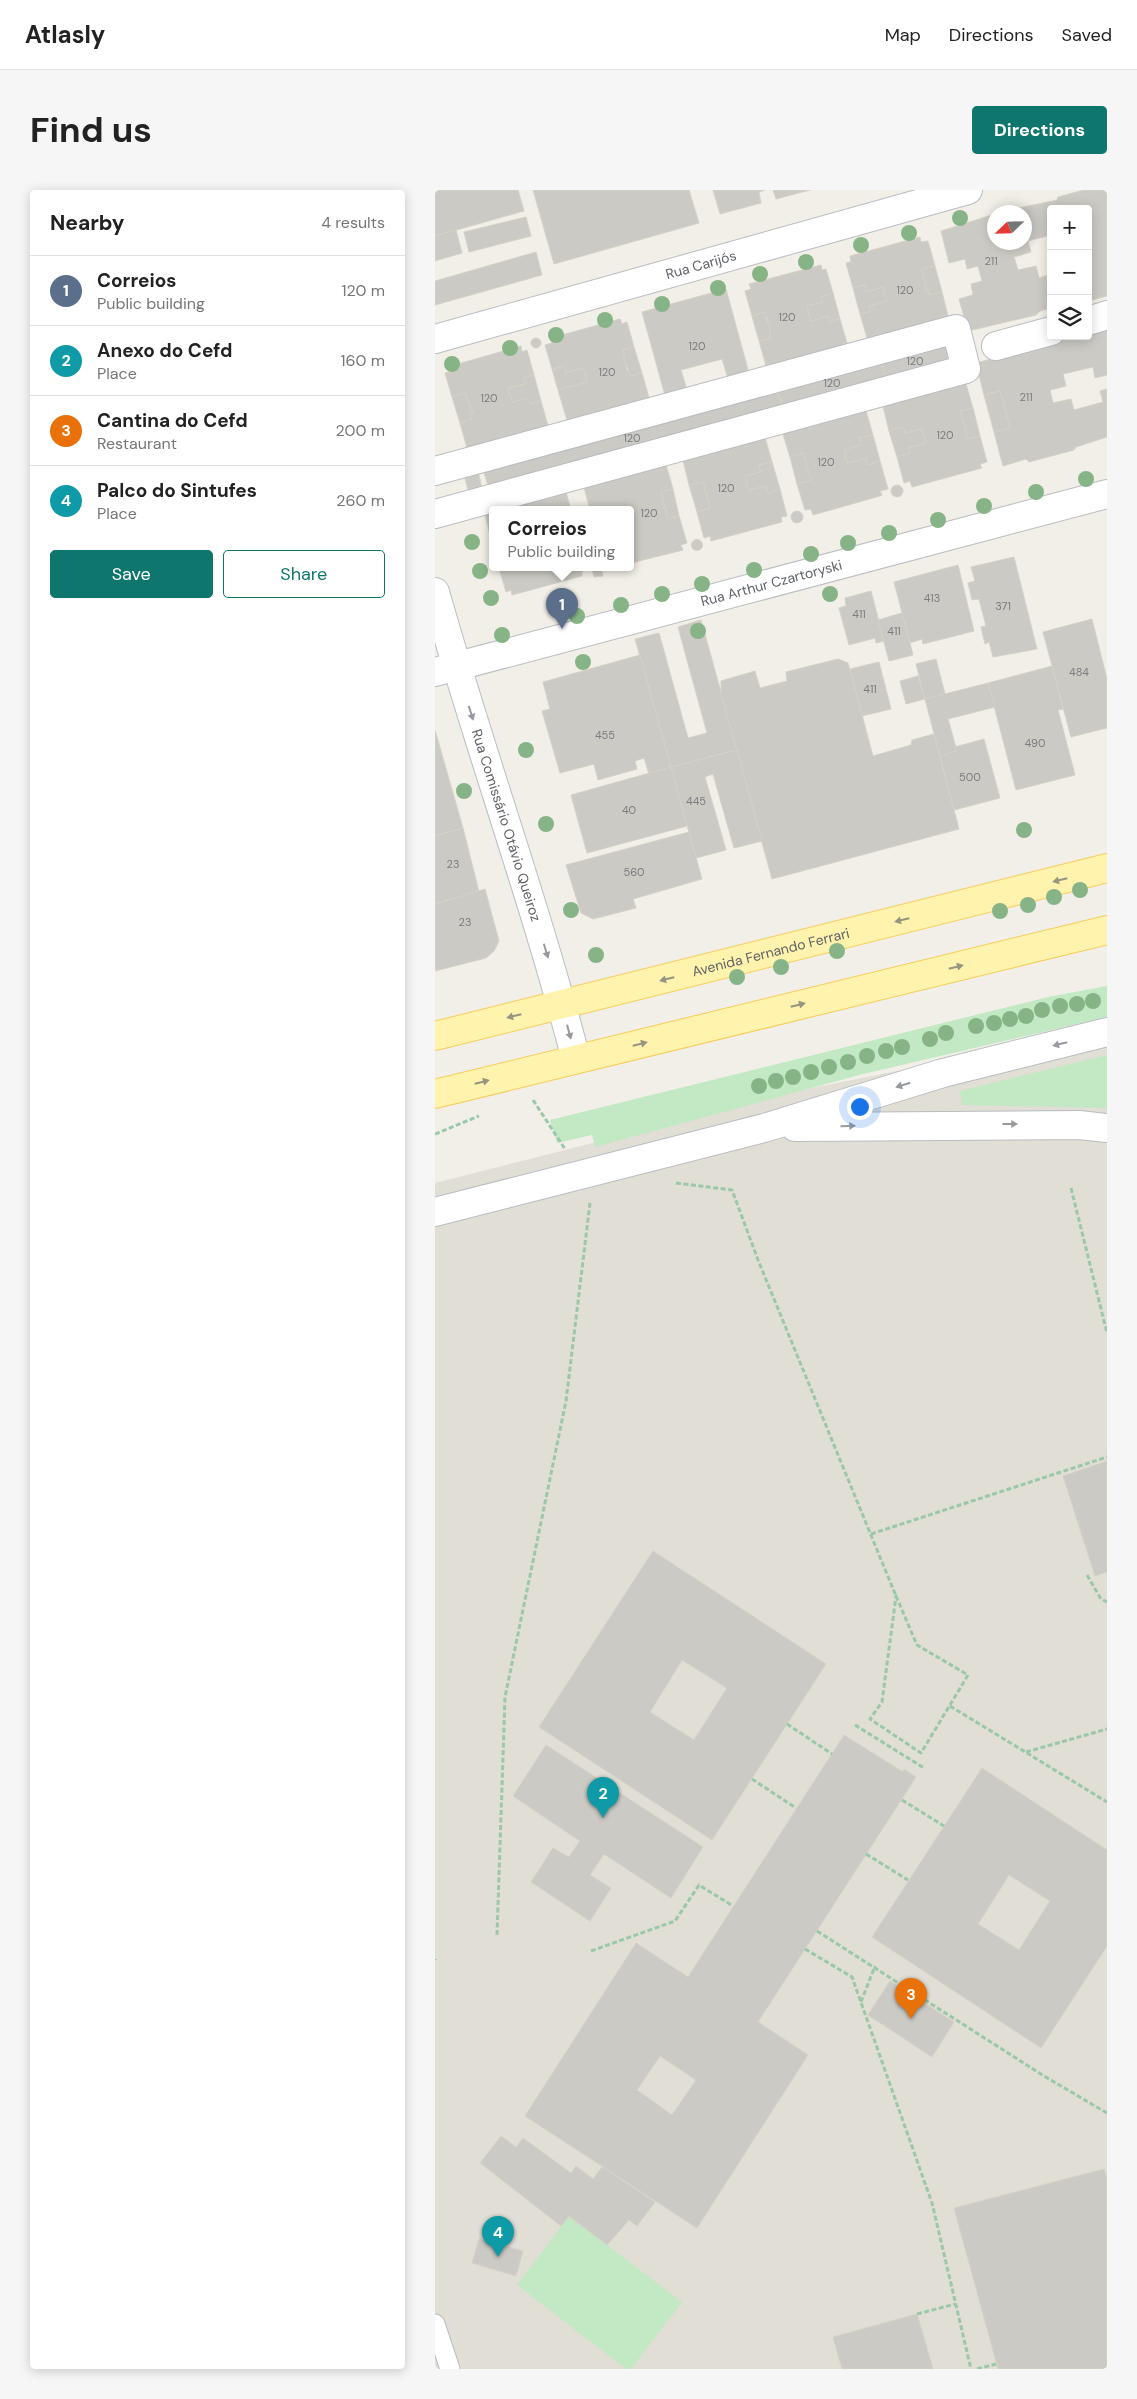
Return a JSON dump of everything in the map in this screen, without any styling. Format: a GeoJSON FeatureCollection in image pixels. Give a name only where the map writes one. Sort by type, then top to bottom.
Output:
{"type":"FeatureCollection","features":[{"type":"Feature","properties":{"kind":"main road","name":"Avenida Fernando Ferrari"},"geometry":{"type":"LineString","coordinates":[[435,1036],[1107,868]]}},
{"type":"Feature","properties":{"kind":"main road"},"geometry":{"type":"LineString","coordinates":[[435,1094],[1107,930]]}},
{"type":"Feature","properties":{"kind":"street","name":"Rua Carijós"},"geometry":{"type":"LineString","coordinates":[[435,339],[967,190]]}},
{"type":"Feature","properties":{"kind":"street"},"geometry":{"type":"LineString","coordinates":[[1092,319],[1107,315]]}},
{"type":"Feature","properties":{"kind":"street"},"geometry":{"type":"LineString","coordinates":[[435,471],[956,329],[966,369],[435,514]]}},
{"type":"Feature","properties":{"kind":"street"},"geometry":{"type":"LineString","coordinates":[[996,346],[1047,332]]}},
{"type":"Feature","properties":{"kind":"street","name":"Rua Arthur Czartoryski"},"geometry":{"type":"LineString","coordinates":[[446,669],[1107,494]]}},
{"type":"Feature","properties":{"kind":"street","name":"Rua Comissário Otávio Queiroz"},"geometry":{"type":"LineString","coordinates":[[435,592],[446,669],[562,1005],[576,1059]]}},
{"type":"Feature","properties":{"kind":"street"},"geometry":{"type":"LineString","coordinates":[[435,1212],[764,1128],[943,1073],[1107,1032]]}},
{"type":"Feature","properties":{"kind":"street"},"geometry":{"type":"LineString","coordinates":[[764,1128],[961,1124],[1079,1124],[1107,1128]]}},
{"type":"Feature","properties":{"kind":"lane"},"geometry":{"type":"LineString","coordinates":[[435,2324],[450,2369]]}},
{"type":"Feature","properties":{"kind":"path"},"geometry":{"type":"LineString","coordinates":[[497,1935],[505,1696],[569,1378],[590,1206],[584,1175],[536,1107],[525,1071]]}},
{"type":"Feature","properties":{"kind":"path"},"geometry":{"type":"LineString","coordinates":[[677,1183],[732,1190],[758,1260],[917,1645],[968,1675],[921,1753],[871,1719],[882,1702],[896,1596]]}},
{"type":"Feature","properties":{"kind":"path"},"geometry":{"type":"LineString","coordinates":[[1071,1188],[1107,1333]]}},
{"type":"Feature","properties":{"kind":"path"},"geometry":{"type":"LineString","coordinates":[[871,1534],[1107,1457]]}},
{"type":"Feature","properties":{"kind":"path"},"geometry":{"type":"LineString","coordinates":[[1087,1575],[1101,1599],[1107,1602]]}},
{"type":"Feature","properties":{"kind":"path"},"geometry":{"type":"LineString","coordinates":[[949,1706],[1107,1802]]}},
{"type":"Feature","properties":{"kind":"path"},"geometry":{"type":"LineString","coordinates":[[787,1724],[831,1754]]}},
{"type":"Feature","properties":{"kind":"path"},"geometry":{"type":"LineString","coordinates":[[855,1725],[924,1768]]}},
{"type":"Feature","properties":{"kind":"path"},"geometry":{"type":"LineString","coordinates":[[1026,1752],[1107,1729]]}},
{"type":"Feature","properties":{"kind":"path"},"geometry":{"type":"LineString","coordinates":[[751,1779],[797,1808]]}},
{"type":"Feature","properties":{"kind":"path"},"geometry":{"type":"LineString","coordinates":[[902,1800],[944,1826]]}},
{"type":"Feature","properties":{"kind":"path"},"geometry":{"type":"LineString","coordinates":[[866,1854],[908,1880]]}},
{"type":"Feature","properties":{"kind":"path"},"geometry":{"type":"LineString","coordinates":[[591,1951],[675,1921],[699,1886],[733,1906]]}},
{"type":"Feature","properties":{"kind":"path"},"geometry":{"type":"LineString","coordinates":[[817,1931],[875,1966],[1044,2076],[1107,2113]]}},
{"type":"Feature","properties":{"kind":"path"},"geometry":{"type":"LineString","coordinates":[[805,1950],[852,1977],[932,2203],[971,2369]]}},
{"type":"Feature","properties":{"kind":"path"},"geometry":{"type":"LineString","coordinates":[[861,2002],[875,1966]]}},
{"type":"Feature","properties":{"kind":"path"},"geometry":{"type":"LineString","coordinates":[[917,2314],[955,2304]]}},
{"type":"Feature","properties":{"kind":"path"},"geometry":{"type":"LineString","coordinates":[[977,2369],[996,2364]]}},
{"type":"Feature","properties":{"kind":"shaded area"},"geometry":{"type":"Polygon","coordinates":[[[1107,1022],[1107,2369],[435,2369],[435,1183],[797,1091],[957,1059],[1107,1022]]]}},
{"type":"Feature","properties":{"kind":"green space"},"geometry":{"type":"Polygon","coordinates":[[[1107,986],[1107,1017],[859,1075],[595,1147],[592,1135],[557,1143],[550,1120],[1048,997],[1107,986]]]}},
{"type":"Feature","properties":{"kind":"green space"},"geometry":{"type":"Polygon","coordinates":[[[1107,1055],[1107,1108],[962,1105],[960,1091],[1107,1055]]]}},
{"type":"Feature","properties":{"kind":"green space"},"geometry":{"type":"Polygon","coordinates":[[[569,2216],[682,2302],[631,2369],[626,2369],[517,2285],[569,2216]]]}},
{"type":"Feature","properties":{"kind":"building"},"geometry":{"type":"Polygon","coordinates":[[[435,190],[518,190],[524,211],[435,236],[435,190]]]}},
{"type":"Feature","properties":{"kind":"building"},"geometry":{"type":"Polygon","coordinates":[[[533,190],[689,190],[699,223],[554,264],[533,190]]]}},
{"type":"Feature","properties":{"kind":"building"},"geometry":{"type":"Polygon","coordinates":[[[713,190],[765,190],[759,192],[761,203],[720,214],[713,190]]]}},
{"type":"Feature","properties":{"kind":"building"},"geometry":{"type":"Polygon","coordinates":[[[773,190],[810,190],[776,199],[773,190]]]}},
{"type":"Feature","properties":{"kind":"building"},"geometry":{"type":"Polygon","coordinates":[[[1084,190],[1107,190],[1107,296],[1092,300],[1092,205],[1047,205],[1047,236],[1032,240],[1032,205],[1057,200],[1058,197],[1084,190]]]}},
{"type":"Feature","properties":{"kind":"building"},"geometry":{"type":"Polygon","coordinates":[[[526,217],[531,236],[469,252],[464,232],[526,217]]]}},
{"type":"Feature","properties":{"kind":"building"},"geometry":{"type":"Polygon","coordinates":[[[987,217],[987,250],[1030,250],[1031,252],[1014,257],[1018,270],[1036,266],[1039,278],[1047,275],[1047,309],[1040,311],[1036,315],[968,331],[959,299],[973,295],[971,284],[982,281],[978,266],[967,269],[965,259],[949,263],[941,231],[987,217]]]}},
{"type":"Feature","properties":{"kind":"building"},"geometry":{"type":"Polygon","coordinates":[[[456,230],[462,253],[435,261],[435,236],[456,230]]]}},
{"type":"Feature","properties":{"kind":"building"},"geometry":{"type":"Polygon","coordinates":[[[920,237],[921,242],[928,241],[935,266],[922,269],[926,290],[928,290],[929,295],[942,292],[948,316],[942,317],[943,323],[873,342],[872,337],[867,338],[860,314],[871,311],[869,306],[887,301],[883,287],[866,292],[865,285],[853,288],[846,263],[851,262],[850,256],[920,237]]]}},
{"type":"Feature","properties":{"kind":"building"},"geometry":{"type":"Polygon","coordinates":[[[536,252],[542,275],[435,305],[435,281],[536,252]]]}},
{"type":"Feature","properties":{"kind":"building"},"geometry":{"type":"Polygon","coordinates":[[[821,265],[822,270],[826,269],[833,293],[821,297],[823,302],[807,306],[811,321],[828,316],[830,321],[840,319],[847,343],[842,345],[843,351],[774,370],[772,364],[766,366],[759,341],[771,338],[767,317],[765,318],[764,312],[752,316],[745,291],[751,289],[749,284],[821,265]]]}},
{"type":"Feature","properties":{"kind":"building"},"geometry":{"type":"Polygon","coordinates":[[[935,266],[942,292],[929,295],[928,290],[926,290],[922,269],[935,266]]]}},
{"type":"Feature","properties":{"kind":"building"},"geometry":{"type":"Polygon","coordinates":[[[865,285],[866,292],[883,287],[887,301],[869,306],[871,311],[860,314],[853,288],[865,285]]]}},
{"type":"Feature","properties":{"kind":"building"},"geometry":{"type":"Polygon","coordinates":[[[726,289],[750,377],[729,382],[722,359],[681,370],[688,393],[666,399],[642,312],[726,289]]]}},
{"type":"Feature","properties":{"kind":"building"},"geometry":{"type":"Polygon","coordinates":[[[833,293],[840,319],[830,321],[828,316],[811,321],[807,306],[823,302],[821,297],[833,293]]]}},
{"type":"Feature","properties":{"kind":"building"},"geometry":{"type":"Polygon","coordinates":[[[764,312],[771,332],[771,338],[759,341],[752,316],[764,312]]]}},
{"type":"Feature","properties":{"kind":"building"},"geometry":{"type":"Polygon","coordinates":[[[620,319],[622,324],[627,322],[634,347],[623,350],[627,371],[629,370],[631,376],[642,373],[649,398],[642,400],[644,404],[575,424],[573,419],[567,420],[558,390],[587,382],[583,368],[566,373],[564,366],[552,369],[545,345],[552,343],[551,338],[620,319]]]}},
{"type":"Feature","properties":{"kind":"building"},"geometry":{"type":"Polygon","coordinates":[[[1107,325],[1107,375],[1095,378],[1093,367],[1063,374],[1066,386],[1050,390],[1053,403],[1071,399],[1074,410],[1103,402],[1100,391],[1107,389],[1107,437],[1076,447],[1074,450],[1029,462],[1026,459],[1003,466],[994,432],[1010,428],[1000,391],[984,395],[976,363],[1063,340],[1092,340],[1092,332],[1107,325]]]}},
{"type":"Feature","properties":{"kind":"building"},"geometry":{"type":"Polygon","coordinates":[[[534,338],[538,338],[541,343],[540,347],[534,348],[531,345],[531,341],[534,338]]]}},
{"type":"Feature","properties":{"kind":"building"},"geometry":{"type":"Polygon","coordinates":[[[944,341],[951,364],[887,381],[880,357],[944,341]]]}},
{"type":"Feature","properties":{"kind":"building"},"geometry":{"type":"Polygon","coordinates":[[[521,346],[522,352],[527,350],[534,375],[523,378],[525,384],[508,388],[512,402],[528,398],[530,404],[541,401],[548,426],[543,427],[544,432],[475,451],[474,446],[467,448],[460,423],[472,419],[470,414],[473,413],[465,393],[452,397],[445,373],[452,371],[451,366],[521,346]]]}},
{"type":"Feature","properties":{"kind":"building"},"geometry":{"type":"Polygon","coordinates":[[[634,347],[642,373],[631,376],[623,357],[625,357],[623,350],[634,347]]]}},
{"type":"Feature","properties":{"kind":"building"},"geometry":{"type":"Polygon","coordinates":[[[880,357],[887,381],[783,409],[776,386],[880,357]]]}},
{"type":"Feature","properties":{"kind":"building"},"geometry":{"type":"Polygon","coordinates":[[[564,366],[566,373],[583,368],[587,382],[558,390],[552,369],[564,366]]]}},
{"type":"Feature","properties":{"kind":"building"},"geometry":{"type":"Polygon","coordinates":[[[534,375],[541,401],[530,404],[528,398],[512,402],[508,388],[525,384],[523,378],[534,375]]]}},
{"type":"Feature","properties":{"kind":"building"},"geometry":{"type":"Polygon","coordinates":[[[958,380],[959,385],[966,384],[973,408],[960,411],[968,439],[980,436],[987,462],[980,464],[982,468],[912,487],[910,481],[904,483],[897,457],[910,453],[908,448],[926,443],[922,429],[905,433],[903,427],[889,431],[883,406],[889,404],[888,400],[958,380]]]}},
{"type":"Feature","properties":{"kind":"building"},"geometry":{"type":"Polygon","coordinates":[[[776,386],[783,409],[489,489],[482,466],[776,386]]]}},
{"type":"Feature","properties":{"kind":"building"},"geometry":{"type":"Polygon","coordinates":[[[1000,391],[1010,428],[994,432],[984,395],[1000,391]]]}},
{"type":"Feature","properties":{"kind":"building"},"geometry":{"type":"Polygon","coordinates":[[[465,393],[473,413],[470,414],[472,419],[460,423],[452,397],[465,393]]]}},
{"type":"Feature","properties":{"kind":"building"},"geometry":{"type":"Polygon","coordinates":[[[859,408],[860,413],[866,411],[873,435],[859,438],[861,445],[844,450],[847,463],[866,458],[868,465],[880,461],[888,489],[880,491],[882,495],[880,496],[813,515],[811,509],[805,510],[797,484],[811,480],[803,453],[790,457],[783,434],[790,432],[788,427],[859,408]]]}},
{"type":"Feature","properties":{"kind":"building"},"geometry":{"type":"Polygon","coordinates":[[[973,408],[980,436],[968,439],[960,411],[973,408]]]}},
{"type":"Feature","properties":{"kind":"building"},"geometry":{"type":"Polygon","coordinates":[[[903,427],[905,433],[922,429],[926,443],[908,448],[910,453],[897,457],[889,431],[903,427]]]}},
{"type":"Feature","properties":{"kind":"building"},"geometry":{"type":"Polygon","coordinates":[[[873,435],[880,461],[868,465],[866,458],[847,463],[844,450],[861,445],[859,438],[873,435]]]}},
{"type":"Feature","properties":{"kind":"building"},"geometry":{"type":"Polygon","coordinates":[[[765,437],[772,462],[759,465],[761,472],[745,476],[749,490],[766,486],[768,493],[780,489],[787,516],[781,517],[782,522],[711,541],[710,536],[704,538],[697,512],[710,508],[703,482],[689,485],[683,460],[765,437]]]}},
{"type":"Feature","properties":{"kind":"building"},"geometry":{"type":"Polygon","coordinates":[[[803,453],[811,480],[797,484],[790,457],[803,453]]]}},
{"type":"Feature","properties":{"kind":"building"},"geometry":{"type":"Polygon","coordinates":[[[772,462],[780,489],[768,493],[766,486],[749,490],[745,476],[761,472],[759,465],[772,462]]]}},
{"type":"Feature","properties":{"kind":"building"},"geometry":{"type":"Polygon","coordinates":[[[666,465],[673,489],[661,492],[668,519],[679,516],[687,543],[681,545],[683,550],[634,562],[634,506],[589,506],[584,487],[666,465]]]}},
{"type":"Feature","properties":{"kind":"building"},"geometry":{"type":"Polygon","coordinates":[[[477,466],[483,494],[470,498],[463,470],[477,466]]]}},
{"type":"Feature","properties":{"kind":"building"},"geometry":{"type":"Polygon","coordinates":[[[703,482],[710,508],[697,512],[689,485],[703,482]]]}},
{"type":"Feature","properties":{"kind":"building"},"geometry":{"type":"Polygon","coordinates":[[[897,485],[903,491],[897,497],[891,491],[897,485]]]}},
{"type":"Feature","properties":{"kind":"building"},"geometry":{"type":"Polygon","coordinates":[[[559,488],[561,493],[566,492],[570,506],[496,506],[559,488]]]}},
{"type":"Feature","properties":{"kind":"building"},"geometry":{"type":"Polygon","coordinates":[[[673,489],[679,516],[668,519],[661,492],[673,489]]]}},
{"type":"Feature","properties":{"kind":"building"},"geometry":{"type":"Polygon","coordinates":[[[795,511],[799,511],[803,517],[799,523],[795,523],[791,519],[791,515],[795,511]]]}},
{"type":"Feature","properties":{"kind":"building"},"geometry":{"type":"Polygon","coordinates":[[[489,512],[489,531],[485,514],[489,512]]]}},
{"type":"Feature","properties":{"kind":"building"},"geometry":{"type":"Polygon","coordinates":[[[697,539],[703,545],[697,551],[691,545],[697,539]]]}},
{"type":"Feature","properties":{"kind":"building"},"geometry":{"type":"Polygon","coordinates":[[[1014,557],[1037,649],[993,657],[989,642],[985,644],[981,627],[986,626],[979,599],[972,600],[968,583],[975,581],[971,567],[1014,557]]]}},
{"type":"Feature","properties":{"kind":"building"},"geometry":{"type":"Polygon","coordinates":[[[958,565],[974,631],[923,644],[922,639],[910,643],[894,582],[958,565]]]}},
{"type":"Feature","properties":{"kind":"building"},"geometry":{"type":"Polygon","coordinates":[[[500,571],[582,571],[582,576],[512,595],[511,590],[506,592],[500,571]]]}},
{"type":"Feature","properties":{"kind":"building"},"geometry":{"type":"Polygon","coordinates":[[[593,571],[602,571],[603,576],[594,577],[593,571]]]}},
{"type":"Feature","properties":{"kind":"building"},"geometry":{"type":"Polygon","coordinates":[[[871,591],[884,641],[876,643],[875,638],[849,645],[839,608],[846,606],[845,598],[871,591]]]}},
{"type":"Feature","properties":{"kind":"building"},"geometry":{"type":"Polygon","coordinates":[[[902,613],[913,655],[889,661],[878,620],[902,613]]]}},
{"type":"Feature","properties":{"kind":"building"},"geometry":{"type":"Polygon","coordinates":[[[1092,619],[1107,679],[1107,728],[1071,737],[1043,632],[1092,619]]]}},
{"type":"Feature","properties":{"kind":"building"},"geometry":{"type":"Polygon","coordinates":[[[701,620],[737,750],[671,767],[635,639],[659,633],[688,738],[707,733],[678,627],[701,620]]]}},
{"type":"Feature","properties":{"kind":"building"},"geometry":{"type":"Polygon","coordinates":[[[640,655],[671,767],[649,774],[644,758],[635,761],[637,769],[598,780],[594,764],[560,773],[542,711],[550,709],[543,682],[640,655]]]}},
{"type":"Feature","properties":{"kind":"building"},"geometry":{"type":"Polygon","coordinates":[[[838,659],[848,663],[873,756],[911,745],[912,740],[934,734],[959,829],[772,879],[721,694],[721,681],[755,671],[760,688],[787,681],[786,672],[838,659]]]}},
{"type":"Feature","properties":{"kind":"building"},"geometry":{"type":"Polygon","coordinates":[[[936,659],[945,694],[925,699],[916,664],[936,659]]]}},
{"type":"Feature","properties":{"kind":"building"},"geometry":{"type":"Polygon","coordinates":[[[879,662],[891,709],[862,716],[850,669],[879,662]]]}},
{"type":"Feature","properties":{"kind":"building"},"geometry":{"type":"Polygon","coordinates":[[[1052,666],[1063,709],[1058,710],[1075,775],[1016,790],[988,683],[1052,666]]]}},
{"type":"Feature","properties":{"kind":"building"},"geometry":{"type":"Polygon","coordinates":[[[918,676],[925,699],[906,704],[900,681],[918,676]]]}},
{"type":"Feature","properties":{"kind":"building"},"geometry":{"type":"Polygon","coordinates":[[[988,683],[995,707],[948,719],[957,751],[940,756],[925,699],[988,683]]]}},
{"type":"Feature","properties":{"kind":"building"},"geometry":{"type":"Polygon","coordinates":[[[435,730],[463,828],[435,836],[435,730]]]}},
{"type":"Feature","properties":{"kind":"building"},"geometry":{"type":"Polygon","coordinates":[[[984,739],[1000,798],[954,810],[940,756],[957,751],[955,747],[984,739]]]}},
{"type":"Feature","properties":{"kind":"building"},"geometry":{"type":"Polygon","coordinates":[[[737,750],[762,841],[734,848],[713,774],[705,777],[726,850],[696,858],[671,767],[737,750]]]}},
{"type":"Feature","properties":{"kind":"building"},"geometry":{"type":"Polygon","coordinates":[[[671,767],[687,826],[587,853],[571,795],[671,767]]]}},
{"type":"Feature","properties":{"kind":"building"},"geometry":{"type":"Polygon","coordinates":[[[463,828],[479,892],[435,904],[435,836],[463,828]]]}},
{"type":"Feature","properties":{"kind":"building"},"geometry":{"type":"Polygon","coordinates":[[[689,832],[702,879],[633,899],[636,908],[593,919],[581,913],[566,865],[689,832]]]}},
{"type":"Feature","properties":{"kind":"building"},"geometry":{"type":"Polygon","coordinates":[[[485,889],[499,941],[494,951],[486,958],[435,971],[435,904],[485,889]]]}},
{"type":"Feature","properties":{"kind":"building"},"geometry":{"type":"Polygon","coordinates":[[[1107,1461],[1107,1572],[1095,1576],[1063,1476],[1107,1461]]]}},
{"type":"Feature","properties":{"kind":"building"},"geometry":{"type":"Polygon","coordinates":[[[653,1551],[826,1664],[712,1840],[539,1727],[653,1551]],[[682,1660],[650,1712],[694,1740],[727,1688],[682,1660]]]}},
{"type":"Feature","properties":{"kind":"building"},"geometry":{"type":"Polygon","coordinates":[[[844,1735],[903,1772],[904,1769],[916,1777],[758,2022],[808,2055],[697,2228],[525,2116],[636,1943],[688,1977],[844,1735]],[[660,2056],[637,2090],[672,2115],[696,2080],[660,2056]]]}},
{"type":"Feature","properties":{"kind":"building"},"geometry":{"type":"Polygon","coordinates":[[[546,1745],[703,1847],[671,1898],[604,1854],[590,1875],[611,1888],[590,1921],[531,1882],[553,1848],[569,1857],[580,1841],[513,1796],[546,1745]]]}},
{"type":"Feature","properties":{"kind":"building"},"geometry":{"type":"Polygon","coordinates":[[[982,1768],[1107,1850],[1107,1946],[1041,2048],[872,1937],[982,1768]],[[1009,1875],[978,1924],[1019,1950],[1050,1901],[1009,1875]]]}},
{"type":"Feature","properties":{"kind":"building"},"geometry":{"type":"Polygon","coordinates":[[[890,1981],[954,2022],[932,2057],[868,2015],[890,1981]]]}},
{"type":"Feature","properties":{"kind":"building"},"geometry":{"type":"Polygon","coordinates":[[[501,2136],[516,2147],[523,2138],[571,2173],[576,2166],[593,2179],[602,2167],[655,2202],[637,2226],[629,2220],[607,2245],[569,2216],[561,2226],[480,2163],[501,2136]]]}},
{"type":"Feature","properties":{"kind":"building"},"geometry":{"type":"Polygon","coordinates":[[[1104,2169],[1107,2178],[1107,2369],[998,2369],[954,2208],[1104,2169]]]}},
{"type":"Feature","properties":{"kind":"building"},"geometry":{"type":"Polygon","coordinates":[[[479,2239],[523,2251],[516,2276],[472,2263],[479,2239]]]}},
{"type":"Feature","properties":{"kind":"building"},"geometry":{"type":"Polygon","coordinates":[[[917,2314],[933,2369],[842,2369],[833,2337],[917,2314]]]}},
{"type":"Feature","properties":{"kind":"place","name":"Correios"},"geometry":{"type":"Point","coordinates":[562,629]}},
{"type":"Feature","properties":{"kind":"place","name":"Anexo do Cefd"},"geometry":{"type":"Point","coordinates":[603,1818]}},
{"type":"Feature","properties":{"kind":"place","name":"Cantina do Cefd"},"geometry":{"type":"Point","coordinates":[911,2019]}},
{"type":"Feature","properties":{"kind":"place","name":"Palco do Sintufes"},"geometry":{"type":"Point","coordinates":[498,2257]}}]}
